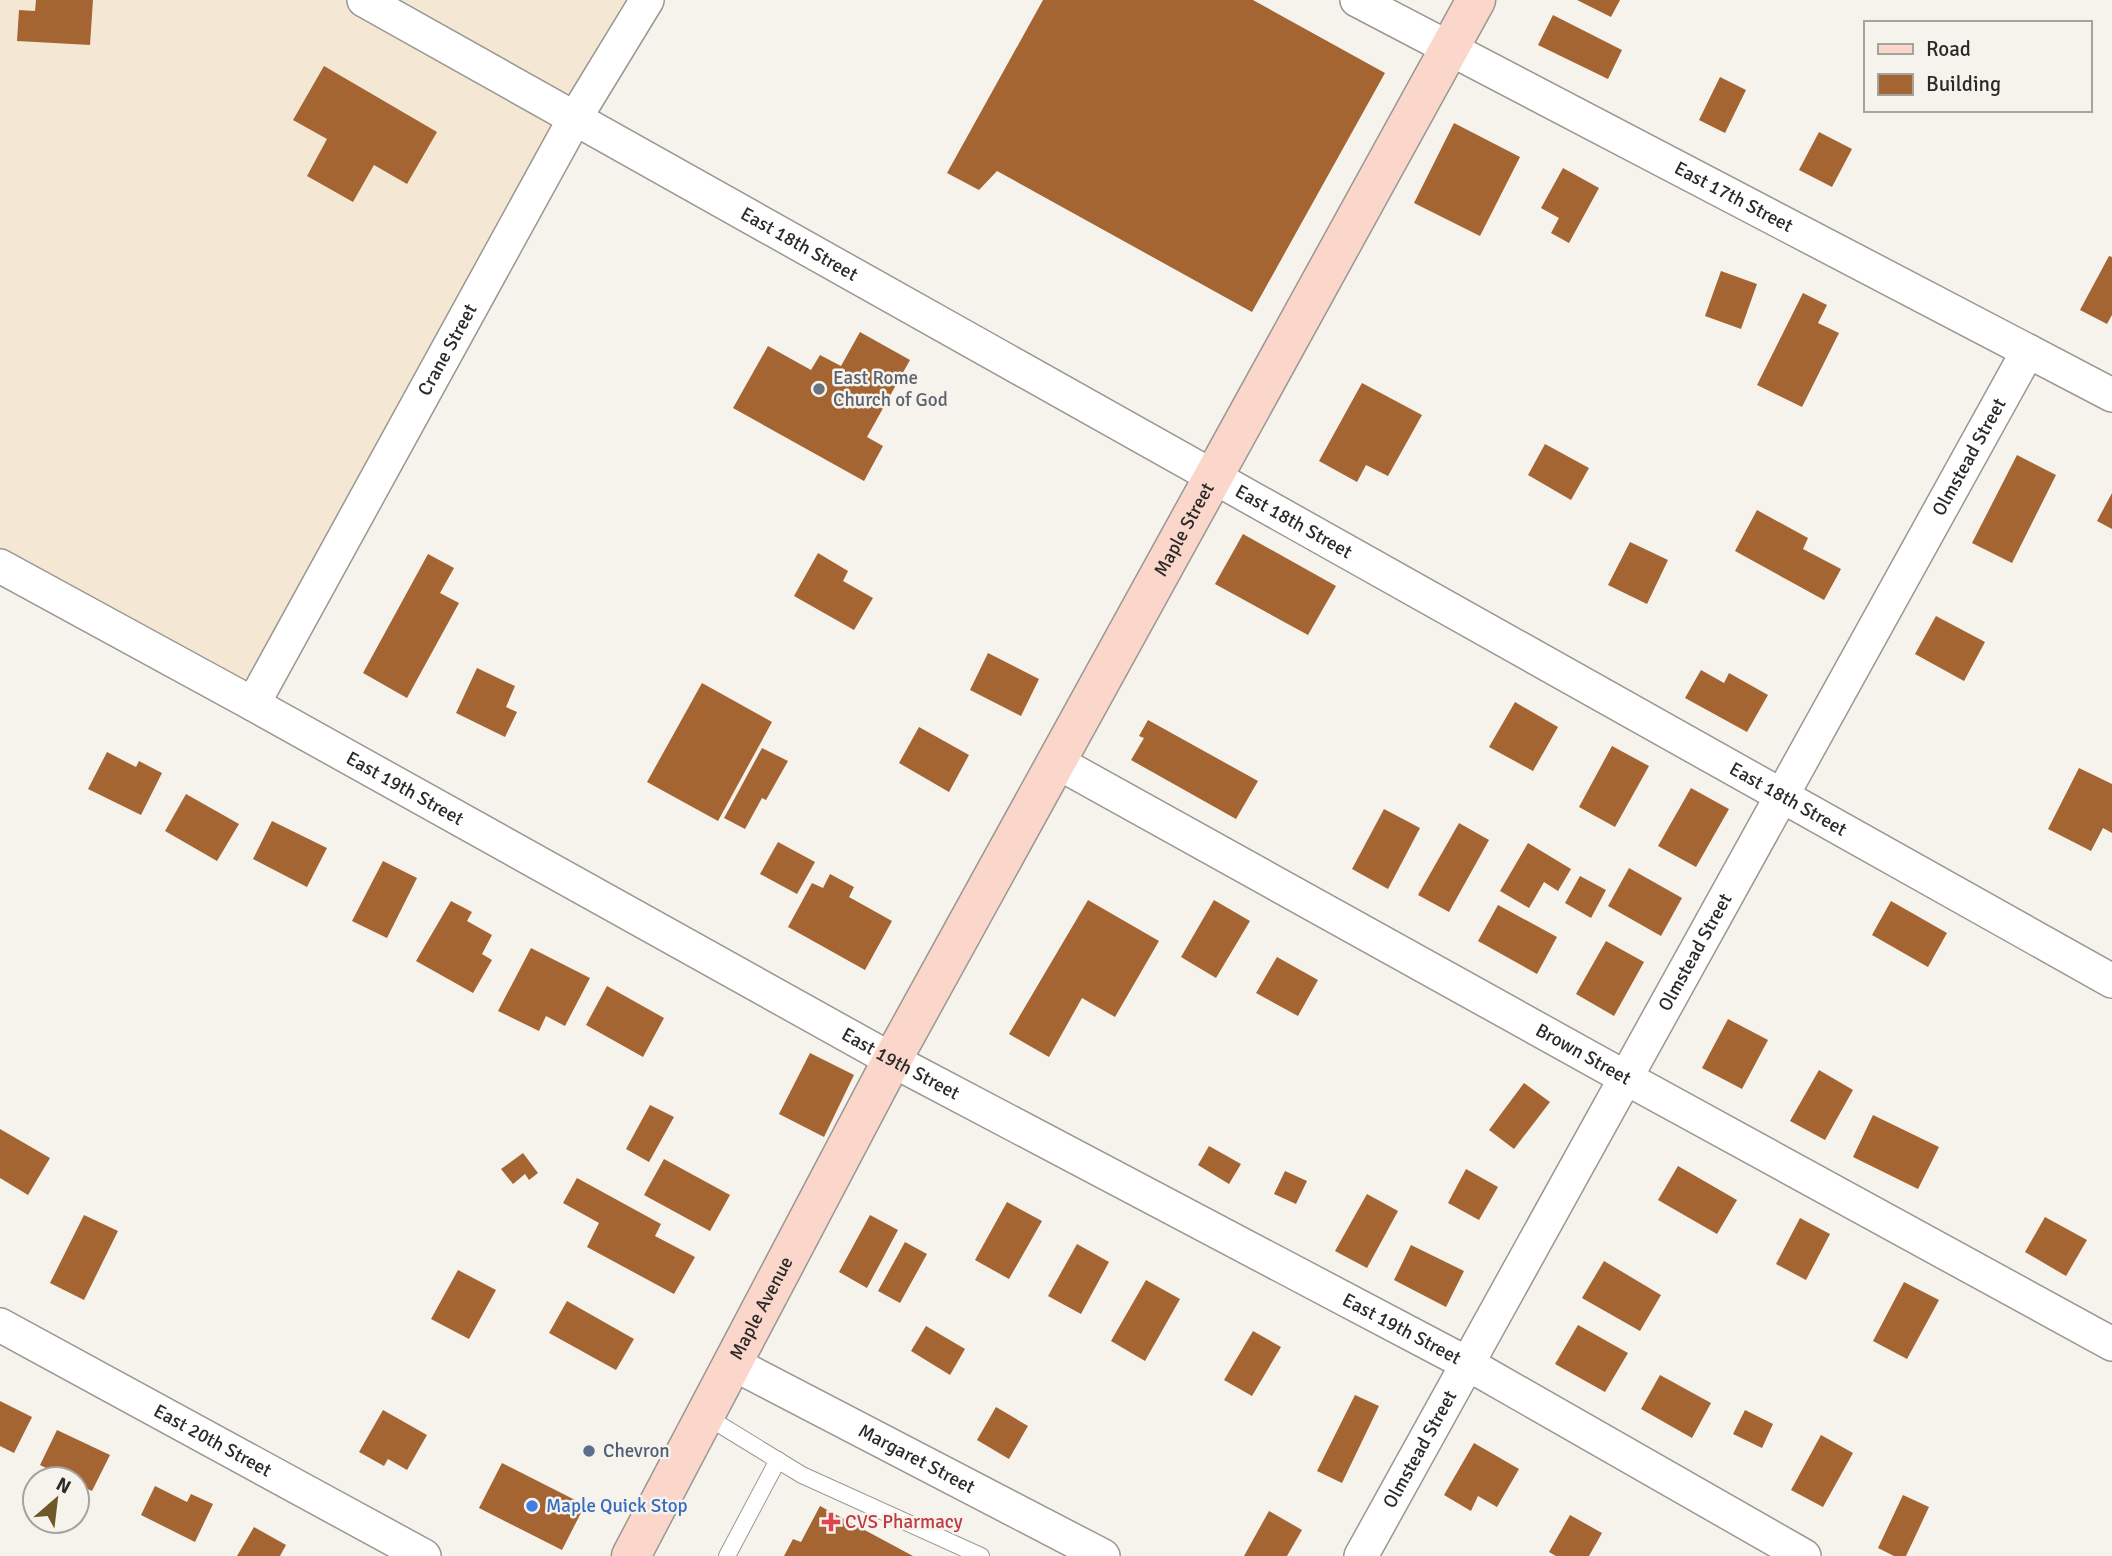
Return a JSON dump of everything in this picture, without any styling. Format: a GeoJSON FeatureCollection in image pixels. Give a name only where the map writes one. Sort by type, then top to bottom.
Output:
{"type":"FeatureCollection","features":[{"type":"Feature","properties":{"kind":"main road","name":"Maple Street"},"geometry":{"type":"LineString","coordinates":[[892,1060],[1476,0]]}},
{"type":"Feature","properties":{"kind":"main road","name":"Maple Avenue"},"geometry":{"type":"LineString","coordinates":[[631,1556],[892,1060]]}},
{"type":"Feature","properties":{"kind":"street","name":"East 18th Street"},"geometry":{"type":"LineString","coordinates":[[364,0],[2112,981]]}},
{"type":"Feature","properties":{"kind":"street","name":"Crane Street"},"geometry":{"type":"LineString","coordinates":[[253,704],[575,118],[647,0]]}},
{"type":"Feature","properties":{"kind":"street","name":"East 17th Street"},"geometry":{"type":"LineString","coordinates":[[1357,0],[2112,395]]}},
{"type":"Feature","properties":{"kind":"street","name":"Olmstead Street"},"geometry":{"type":"LineString","coordinates":[[1361,1556],[2028,351]]}},
{"type":"Feature","properties":{"kind":"street","name":"East 19th Street"},"geometry":{"type":"LineString","coordinates":[[0,566],[892,1060],[1468,1364],[1804,1556]]}},
{"type":"Feature","properties":{"kind":"street","name":"Brown Street"},"geometry":{"type":"LineString","coordinates":[[1056,762],[2112,1344]]}},
{"type":"Feature","properties":{"kind":"street","name":"East 20th Street"},"geometry":{"type":"LineString","coordinates":[[0,1325],[424,1556]]}},
{"type":"Feature","properties":{"kind":"street","name":"Margaret Street"},"geometry":{"type":"LineString","coordinates":[[732,1363],[1102,1556]]}},
{"type":"Feature","properties":{"kind":"lane"},"geometry":{"type":"LineString","coordinates":[[704,1415],[802,1475],[981,1556]]}},
{"type":"Feature","properties":{"kind":"lane"},"geometry":{"type":"LineString","coordinates":[[727,1556],[778,1460]]}},
{"type":"Feature","properties":{"kind":"shaded area"},"geometry":{"type":"Polygon","coordinates":[[[0,0],[642,0],[253,704],[0,567],[0,0]]]}},
{"type":"Feature","properties":{"kind":"building"},"geometry":{"type":"Polygon","coordinates":[[[36,0],[93,0],[90,45],[17,41],[19,10],[35,11],[36,0]]]}},
{"type":"Feature","properties":{"kind":"building"},"geometry":{"type":"Polygon","coordinates":[[[1043,0],[1253,0],[1385,73],[1252,312],[997,171],[979,190],[947,173],[1043,0]]]}},
{"type":"Feature","properties":{"kind":"building"},"geometry":{"type":"Polygon","coordinates":[[[1577,0],[1620,0],[1611,17],[1577,0]]]}},
{"type":"Feature","properties":{"kind":"building"},"geometry":{"type":"Polygon","coordinates":[[[1553,15],[1622,50],[1608,79],[1538,45],[1553,15]]]}},
{"type":"Feature","properties":{"kind":"building"},"geometry":{"type":"Polygon","coordinates":[[[324,66],[437,132],[407,184],[374,165],[353,202],[307,176],[327,139],[293,120],[324,66]]]}},
{"type":"Feature","properties":{"kind":"building"},"geometry":{"type":"Polygon","coordinates":[[[1720,77],[1746,90],[1725,133],[1699,120],[1720,77]]]}},
{"type":"Feature","properties":{"kind":"building"},"geometry":{"type":"Polygon","coordinates":[[[1454,123],[1520,157],[1480,236],[1414,203],[1454,123]]]}},
{"type":"Feature","properties":{"kind":"building"},"geometry":{"type":"Polygon","coordinates":[[[1819,132],[1852,149],[1832,187],[1799,170],[1819,132]]]}},
{"type":"Feature","properties":{"kind":"building"},"geometry":{"type":"Polygon","coordinates":[[[1563,168],[1599,188],[1569,243],[1551,233],[1559,218],[1541,208],[1563,168]]]}},
{"type":"Feature","properties":{"kind":"building"},"geometry":{"type":"Polygon","coordinates":[[[2109,256],[2112,257],[2112,315],[2107,324],[2080,310],[2109,256]]]}},
{"type":"Feature","properties":{"kind":"building"},"geometry":{"type":"Polygon","coordinates":[[[1721,271],[1757,284],[1741,329],[1705,316],[1721,271]]]}},
{"type":"Feature","properties":{"kind":"building"},"geometry":{"type":"Polygon","coordinates":[[[1803,293],[1827,305],[1818,323],[1839,333],[1802,407],[1757,385],[1803,293]]]}},
{"type":"Feature","properties":{"kind":"building","name":"East Rome Church of God"},"geometry":{"type":"Polygon","coordinates":[[[860,332],[910,360],[867,437],[883,446],[864,481],[733,408],[768,346],[811,370],[820,355],[841,366],[860,332]]]}},
{"type":"Feature","properties":{"kind":"building"},"geometry":{"type":"Polygon","coordinates":[[[1362,383],[1422,415],[1388,476],[1366,465],[1357,482],[1319,461],[1362,383]]]}},
{"type":"Feature","properties":{"kind":"building"},"geometry":{"type":"Polygon","coordinates":[[[1545,444],[1589,468],[1571,500],[1528,475],[1545,444]]]}},
{"type":"Feature","properties":{"kind":"building"},"geometry":{"type":"Polygon","coordinates":[[[2017,455],[2056,475],[2012,563],[1972,543],[2017,455]]]}},
{"type":"Feature","properties":{"kind":"building"},"geometry":{"type":"Polygon","coordinates":[[[2112,493],[2112,529],[2097,521],[2112,493]]]}},
{"type":"Feature","properties":{"kind":"building"},"geometry":{"type":"Polygon","coordinates":[[[1757,510],[1808,538],[1803,549],[1841,569],[1824,600],[1735,551],[1757,510]]]}},
{"type":"Feature","properties":{"kind":"building"},"geometry":{"type":"Polygon","coordinates":[[[1243,534],[1336,586],[1308,635],[1215,584],[1243,534]]]}},
{"type":"Feature","properties":{"kind":"building"},"geometry":{"type":"Polygon","coordinates":[[[1630,542],[1668,560],[1647,604],[1608,585],[1630,542]]]}},
{"type":"Feature","properties":{"kind":"building"},"geometry":{"type":"Polygon","coordinates":[[[818,553],[848,571],[843,581],[873,598],[854,630],[794,596],[818,553]]]}},
{"type":"Feature","properties":{"kind":"building"},"geometry":{"type":"Polygon","coordinates":[[[428,554],[454,568],[440,593],[459,603],[407,698],[363,673],[428,554]]]}},
{"type":"Feature","properties":{"kind":"building"},"geometry":{"type":"Polygon","coordinates":[[[1936,616],[1985,642],[1964,681],[1915,654],[1936,616]]]}},
{"type":"Feature","properties":{"kind":"building"},"geometry":{"type":"Polygon","coordinates":[[[988,653],[1039,679],[1021,716],[970,690],[988,653]]]}},
{"type":"Feature","properties":{"kind":"building"},"geometry":{"type":"Polygon","coordinates":[[[477,668],[515,686],[506,707],[517,712],[505,737],[456,713],[477,668]]]}},
{"type":"Feature","properties":{"kind":"building"},"geometry":{"type":"Polygon","coordinates":[[[1701,670],[1724,683],[1729,673],[1768,695],[1747,732],[1685,698],[1701,670]]]}},
{"type":"Feature","properties":{"kind":"building"},"geometry":{"type":"Polygon","coordinates":[[[702,683],[772,722],[718,821],[647,782],[702,683]]]}},
{"type":"Feature","properties":{"kind":"building"},"geometry":{"type":"Polygon","coordinates":[[[1515,702],[1558,727],[1533,771],[1489,747],[1515,702]]]}},
{"type":"Feature","properties":{"kind":"building"},"geometry":{"type":"Polygon","coordinates":[[[1148,720],[1258,781],[1236,819],[1131,760],[1144,738],[1139,736],[1148,720]]]}},
{"type":"Feature","properties":{"kind":"building"},"geometry":{"type":"Polygon","coordinates":[[[919,727],[969,755],[949,792],[899,763],[919,727]]]}},
{"type":"Feature","properties":{"kind":"building"},"geometry":{"type":"Polygon","coordinates":[[[1612,746],[1649,766],[1615,827],[1579,807],[1612,746]]]}},
{"type":"Feature","properties":{"kind":"building"},"geometry":{"type":"Polygon","coordinates":[[[762,748],[788,761],[766,800],[762,798],[745,829],[724,818],[762,748]]]}},
{"type":"Feature","properties":{"kind":"building"},"geometry":{"type":"Polygon","coordinates":[[[107,752],[136,767],[139,761],[162,773],[141,815],[88,789],[107,752]]]}},
{"type":"Feature","properties":{"kind":"building"},"geometry":{"type":"Polygon","coordinates":[[[2079,768],[2112,784],[2112,833],[2103,828],[2091,851],[2048,829],[2079,768]]]}},
{"type":"Feature","properties":{"kind":"building"},"geometry":{"type":"Polygon","coordinates":[[[1691,788],[1729,809],[1696,867],[1658,846],[1691,788]]]}},
{"type":"Feature","properties":{"kind":"building"},"geometry":{"type":"Polygon","coordinates":[[[186,794],[239,824],[217,861],[165,831],[186,794]]]}},
{"type":"Feature","properties":{"kind":"building"},"geometry":{"type":"Polygon","coordinates":[[[1384,809],[1420,828],[1388,889],[1352,869],[1384,809]]]}},
{"type":"Feature","properties":{"kind":"building"},"geometry":{"type":"Polygon","coordinates":[[[272,821],[327,848],[307,887],[253,859],[272,821]]]}},
{"type":"Feature","properties":{"kind":"building"},"geometry":{"type":"Polygon","coordinates":[[[1459,823],[1489,840],[1449,912],[1418,895],[1459,823]]]}},
{"type":"Feature","properties":{"kind":"building"},"geometry":{"type":"Polygon","coordinates":[[[778,842],[815,862],[797,894],[760,874],[778,842]]]}},
{"type":"Feature","properties":{"kind":"building"},"geometry":{"type":"Polygon","coordinates":[[[1528,843],[1571,869],[1558,891],[1544,882],[1529,908],[1500,891],[1528,843]]]}},
{"type":"Feature","properties":{"kind":"building"},"geometry":{"type":"Polygon","coordinates":[[[383,861],[417,878],[387,938],[352,921],[383,861]]]}},
{"type":"Feature","properties":{"kind":"building"},"geometry":{"type":"Polygon","coordinates":[[[1629,868],[1682,898],[1661,936],[1608,906],[1629,868]]]}},
{"type":"Feature","properties":{"kind":"building"},"geometry":{"type":"Polygon","coordinates":[[[830,874],[854,887],[849,897],[892,921],[865,970],[788,927],[812,883],[823,888],[830,874]]]}},
{"type":"Feature","properties":{"kind":"building"},"geometry":{"type":"Polygon","coordinates":[[[1580,876],[1606,890],[1591,918],[1565,903],[1580,876]]]}},
{"type":"Feature","properties":{"kind":"building"},"geometry":{"type":"Polygon","coordinates":[[[1088,900],[1159,941],[1115,1017],[1082,998],[1049,1057],[1009,1034],[1088,900]]]}},
{"type":"Feature","properties":{"kind":"building"},"geometry":{"type":"Polygon","coordinates":[[[1214,900],[1250,921],[1216,978],[1181,957],[1214,900]]]}},
{"type":"Feature","properties":{"kind":"building"},"geometry":{"type":"Polygon","coordinates":[[[451,901],[472,912],[467,921],[492,935],[482,954],[492,960],[473,993],[416,961],[451,901]]]}},
{"type":"Feature","properties":{"kind":"building"},"geometry":{"type":"Polygon","coordinates":[[[1891,901],[1947,933],[1928,967],[1872,935],[1891,901]]]}},
{"type":"Feature","properties":{"kind":"building"},"geometry":{"type":"Polygon","coordinates":[[[1498,905],[1557,937],[1537,974],[1478,941],[1498,905]]]}},
{"type":"Feature","properties":{"kind":"building"},"geometry":{"type":"Polygon","coordinates":[[[1606,941],[1644,962],[1614,1016],[1576,994],[1606,941]]]}},
{"type":"Feature","properties":{"kind":"building"},"geometry":{"type":"Polygon","coordinates":[[[531,948],[590,978],[565,1026],[546,1016],[539,1031],[498,1011],[531,948]]]}},
{"type":"Feature","properties":{"kind":"building"},"geometry":{"type":"Polygon","coordinates":[[[1277,957],[1318,980],[1298,1016],[1256,993],[1277,957]]]}},
{"type":"Feature","properties":{"kind":"building"},"geometry":{"type":"Polygon","coordinates":[[[607,986],[664,1018],[643,1057],[586,1025],[607,986]]]}},
{"type":"Feature","properties":{"kind":"building"},"geometry":{"type":"Polygon","coordinates":[[[1728,1019],[1768,1040],[1742,1089],[1702,1068],[1728,1019]]]}},
{"type":"Feature","properties":{"kind":"building"},"geometry":{"type":"Polygon","coordinates":[[[810,1053],[854,1075],[824,1137],[779,1114],[810,1053]]]}},
{"type":"Feature","properties":{"kind":"building"},"geometry":{"type":"Polygon","coordinates":[[[1819,1070],[1853,1090],[1825,1140],[1790,1121],[1819,1070]]]}},
{"type":"Feature","properties":{"kind":"building"},"geometry":{"type":"Polygon","coordinates":[[[1524,1083],[1550,1102],[1514,1149],[1489,1130],[1524,1083]]]}},
{"type":"Feature","properties":{"kind":"building"},"geometry":{"type":"Polygon","coordinates":[[[650,1105],[674,1117],[649,1162],[626,1149],[650,1105]]]}},
{"type":"Feature","properties":{"kind":"building"},"geometry":{"type":"Polygon","coordinates":[[[1873,1115],[1939,1147],[1918,1189],[1853,1157],[1873,1115]]]}},
{"type":"Feature","properties":{"kind":"building"},"geometry":{"type":"Polygon","coordinates":[[[0,1129],[50,1158],[28,1195],[0,1178],[0,1129]]]}},
{"type":"Feature","properties":{"kind":"building"},"geometry":{"type":"Polygon","coordinates":[[[1209,1146],[1241,1164],[1229,1184],[1198,1165],[1209,1146]]]}},
{"type":"Feature","properties":{"kind":"building"},"geometry":{"type":"Polygon","coordinates":[[[523,1153],[538,1173],[529,1180],[525,1174],[513,1184],[501,1169],[523,1153]]]}},
{"type":"Feature","properties":{"kind":"building"},"geometry":{"type":"Polygon","coordinates":[[[664,1159],[730,1195],[710,1231],[644,1195],[664,1159]]]}},
{"type":"Feature","properties":{"kind":"building"},"geometry":{"type":"Polygon","coordinates":[[[1678,1166],[1737,1200],[1717,1234],[1658,1200],[1678,1166]]]}},
{"type":"Feature","properties":{"kind":"building"},"geometry":{"type":"Polygon","coordinates":[[[1466,1169],[1498,1187],[1479,1220],[1448,1203],[1466,1169]]]}},
{"type":"Feature","properties":{"kind":"building"},"geometry":{"type":"Polygon","coordinates":[[[1285,1171],[1307,1181],[1296,1204],[1274,1194],[1285,1171]]]}},
{"type":"Feature","properties":{"kind":"building"},"geometry":{"type":"Polygon","coordinates":[[[577,1178],[661,1224],[655,1236],[695,1257],[674,1294],[587,1247],[599,1223],[563,1203],[577,1178]]]}},
{"type":"Feature","properties":{"kind":"building"},"geometry":{"type":"Polygon","coordinates":[[[1367,1194],[1398,1211],[1367,1268],[1335,1251],[1367,1194]]]}},
{"type":"Feature","properties":{"kind":"building"},"geometry":{"type":"Polygon","coordinates":[[[1007,1202],[1042,1221],[1009,1279],[975,1260],[1007,1202]]]}},
{"type":"Feature","properties":{"kind":"building"},"geometry":{"type":"Polygon","coordinates":[[[84,1215],[118,1231],[84,1300],[50,1283],[84,1215]]]}},
{"type":"Feature","properties":{"kind":"building"},"geometry":{"type":"Polygon","coordinates":[[[870,1215],[898,1230],[867,1288],[839,1272],[870,1215]]]}},
{"type":"Feature","properties":{"kind":"building"},"geometry":{"type":"Polygon","coordinates":[[[2045,1217],[2087,1240],[2066,1276],[2025,1252],[2045,1217]]]}},
{"type":"Feature","properties":{"kind":"building"},"geometry":{"type":"Polygon","coordinates":[[[1800,1218],[1830,1234],[1806,1280],[1776,1264],[1800,1218]]]}},
{"type":"Feature","properties":{"kind":"building"},"geometry":{"type":"Polygon","coordinates":[[[905,1242],[927,1254],[900,1303],[878,1291],[905,1242]]]}},
{"type":"Feature","properties":{"kind":"building"},"geometry":{"type":"Polygon","coordinates":[[[1077,1244],[1109,1262],[1081,1314],[1048,1296],[1077,1244]]]}},
{"type":"Feature","properties":{"kind":"building"},"geometry":{"type":"Polygon","coordinates":[[[1411,1245],[1464,1271],[1446,1307],[1394,1280],[1411,1245]]]}},
{"type":"Feature","properties":{"kind":"building"},"geometry":{"type":"Polygon","coordinates":[[[1604,1261],[1661,1295],[1640,1331],[1582,1298],[1604,1261]]]}},
{"type":"Feature","properties":{"kind":"building"},"geometry":{"type":"Polygon","coordinates":[[[458,1270],[496,1290],[469,1339],[431,1319],[458,1270]]]}},
{"type":"Feature","properties":{"kind":"building"},"geometry":{"type":"Polygon","coordinates":[[[1146,1280],[1180,1299],[1145,1361],[1111,1341],[1146,1280]]]}},
{"type":"Feature","properties":{"kind":"building"},"geometry":{"type":"Polygon","coordinates":[[[1904,1282],[1939,1300],[1907,1359],[1873,1341],[1904,1282]]]}},
{"type":"Feature","properties":{"kind":"building"},"geometry":{"type":"Polygon","coordinates":[[[567,1301],[634,1339],[616,1370],[549,1333],[567,1301]]]}},
{"type":"Feature","properties":{"kind":"building"},"geometry":{"type":"Polygon","coordinates":[[[1578,1325],[1628,1353],[1605,1392],[1555,1364],[1578,1325]]]}},
{"type":"Feature","properties":{"kind":"building"},"geometry":{"type":"Polygon","coordinates":[[[926,1326],[965,1349],[950,1375],[911,1351],[926,1326]]]}},
{"type":"Feature","properties":{"kind":"building"},"geometry":{"type":"Polygon","coordinates":[[[1253,1331],[1281,1347],[1252,1396],[1224,1380],[1253,1331]]]}},
{"type":"Feature","properties":{"kind":"building"},"geometry":{"type":"Polygon","coordinates":[[[1660,1375],[1711,1403],[1692,1438],[1641,1409],[1660,1375]]]}},
{"type":"Feature","properties":{"kind":"building"},"geometry":{"type":"Polygon","coordinates":[[[1355,1395],[1379,1406],[1342,1483],[1317,1471],[1355,1395]]]}},
{"type":"Feature","properties":{"kind":"building"},"geometry":{"type":"Polygon","coordinates":[[[0,1401],[32,1417],[14,1453],[0,1446],[0,1401]]]}},
{"type":"Feature","properties":{"kind":"building"},"geometry":{"type":"Polygon","coordinates":[[[996,1407],[1028,1426],[1009,1459],[977,1440],[996,1407]]]}},
{"type":"Feature","properties":{"kind":"building"},"geometry":{"type":"Polygon","coordinates":[[[383,1410],[427,1435],[407,1470],[388,1459],[384,1466],[359,1452],[383,1410]]]}},
{"type":"Feature","properties":{"kind":"building"},"geometry":{"type":"Polygon","coordinates":[[[1745,1410],[1773,1424],[1762,1448],[1733,1434],[1745,1410]]]}},
{"type":"Feature","properties":{"kind":"building"},"geometry":{"type":"Polygon","coordinates":[[[57,1430],[110,1455],[92,1491],[91,1465],[40,1465],[57,1430]]]}},
{"type":"Feature","properties":{"kind":"building"},"geometry":{"type":"Polygon","coordinates":[[[1821,1435],[1853,1453],[1823,1507],[1791,1490],[1821,1435]]]}},
{"type":"Feature","properties":{"kind":"building"},"geometry":{"type":"Polygon","coordinates":[[[1474,1443],[1519,1469],[1497,1507],[1478,1496],[1471,1511],[1444,1495],[1474,1443]]]}},
{"type":"Feature","properties":{"kind":"building","name":"Maple Quick Stop"},"geometry":{"type":"Polygon","coordinates":[[[502,1463],[585,1505],[562,1550],[479,1508],[502,1463]]]}},
{"type":"Feature","properties":{"kind":"building"},"geometry":{"type":"Polygon","coordinates":[[[155,1486],[187,1502],[191,1494],[213,1504],[195,1542],[141,1515],[155,1486]]]}},
{"type":"Feature","properties":{"kind":"building"},"geometry":{"type":"Polygon","coordinates":[[[1903,1495],[1929,1507],[1906,1556],[1894,1556],[1878,1548],[1903,1495]]]}},
{"type":"Feature","properties":{"kind":"building","name":"CVS Pharmacy"},"geometry":{"type":"Polygon","coordinates":[[[820,1506],[913,1556],[784,1556],[793,1539],[801,1542],[820,1506]]]}},
{"type":"Feature","properties":{"kind":"building"},"geometry":{"type":"Polygon","coordinates":[[[1269,1511],[1302,1530],[1287,1556],[1244,1556],[1269,1511]]]}},
{"type":"Feature","properties":{"kind":"building"},"geometry":{"type":"Polygon","coordinates":[[[1570,1515],[1602,1533],[1589,1556],[1556,1556],[1549,1552],[1570,1515]]]}},
{"type":"Feature","properties":{"kind":"building"},"geometry":{"type":"Polygon","coordinates":[[[254,1527],[286,1545],[280,1556],[237,1556],[254,1527]]]}},
{"type":"Feature","properties":{"kind":"place","name":"East Rome Church of God"},"geometry":{"type":"Point","coordinates":[819,389]}},
{"type":"Feature","properties":{"kind":"place","name":"Chevron"},"geometry":{"type":"Point","coordinates":[589,1451]}},
{"type":"Feature","properties":{"kind":"place","name":"Maple Quick Stop"},"geometry":{"type":"Point","coordinates":[532,1506]}},
{"type":"Feature","properties":{"kind":"place","name":"CVS Pharmacy"},"geometry":{"type":"Point","coordinates":[831,1522]}}]}
